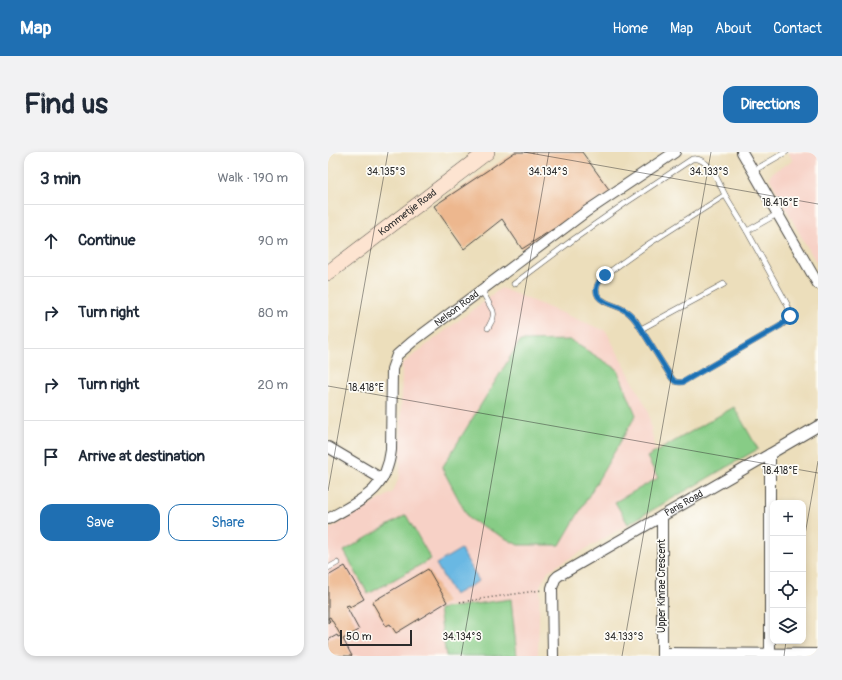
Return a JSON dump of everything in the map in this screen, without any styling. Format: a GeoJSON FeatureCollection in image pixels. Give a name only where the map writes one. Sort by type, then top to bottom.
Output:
{"type":"FeatureCollection","features":[{"type":"Feature","properties":{"kind":"main road","name":"Kommetjie Road"},"geometry":{"type":"LineString","coordinates":[[328,273],[487,152]]}},
{"type":"Feature","properties":{"kind":"street","name":"Nelson Road"},"geometry":{"type":"LineString","coordinates":[[328,519],[366,497],[382,479],[388,465],[391,443],[392,369],[397,355],[407,345],[587,210],[676,152]]}},
{"type":"Feature","properties":{"kind":"street"},"geometry":{"type":"LineString","coordinates":[[742,152],[818,284]]}},
{"type":"Feature","properties":{"kind":"street","name":"Paris Road"},"geometry":{"type":"LineString","coordinates":[[552,585],[555,579],[562,573],[818,426]]}},
{"type":"Feature","properties":{"kind":"street"},"geometry":{"type":"LineString","coordinates":[[328,447],[382,479]]}},
{"type":"Feature","properties":{"kind":"street"},"geometry":{"type":"LineString","coordinates":[[770,454],[770,655]]}},
{"type":"Feature","properties":{"kind":"street","name":"Upper Kinrae Crescent"},"geometry":{"type":"LineString","coordinates":[[662,516],[662,655]]}},
{"type":"Feature","properties":{"kind":"street"},"geometry":{"type":"LineString","coordinates":[[552,585],[552,656]]}},
{"type":"Feature","properties":{"kind":"street"},"geometry":{"type":"LineString","coordinates":[[662,655],[818,654]]}},
{"type":"Feature","properties":{"kind":"lane"},"geometry":{"type":"LineString","coordinates":[[753,171],[786,152]]}},
{"type":"Feature","properties":{"kind":"lane"},"geometry":{"type":"LineString","coordinates":[[514,284],[574,239],[692,159],[702,160],[713,172],[726,195],[790,310],[790,316],[786,321],[683,382],[679,383],[673,380],[636,321],[626,310],[604,302],[598,297],[596,289],[599,282],[605,275],[650,243],[726,195]]}},
{"type":"Feature","properties":{"kind":"lane"},"geometry":{"type":"LineString","coordinates":[[746,231],[777,214]]}},
{"type":"Feature","properties":{"kind":"lane"},"geometry":{"type":"LineString","coordinates":[[641,329],[724,284]]}},
{"type":"Feature","properties":{"kind":"lane"},"geometry":{"type":"LineString","coordinates":[[481,289],[494,314],[494,318],[488,328]]}},
{"type":"Feature","properties":{"kind":"lane"},"geometry":{"type":"LineString","coordinates":[[328,568],[337,563]]}},
{"type":"Feature","properties":{"kind":"path"},"geometry":{"type":"LineString","coordinates":[[460,602],[540,590],[552,585]]}},
{"type":"Feature","properties":{"kind":"shaded area"},"geometry":{"type":"Polygon","coordinates":[[[788,152],[818,152],[818,265],[770,179],[770,176],[774,171],[793,161],[788,152]]]}},
{"type":"Feature","properties":{"kind":"shaded area"},"geometry":{"type":"Polygon","coordinates":[[[501,288],[606,331],[648,410],[655,451],[734,407],[758,449],[548,571],[540,586],[538,656],[328,656],[328,530],[393,492],[400,475],[402,364],[501,288]]]}},
{"type":"Feature","properties":{"kind":"green space"},"geometry":{"type":"Polygon","coordinates":[[[570,340],[617,369],[636,415],[560,545],[518,545],[469,519],[442,468],[520,341],[570,340]]]}},
{"type":"Feature","properties":{"kind":"green space"},"geometry":{"type":"Polygon","coordinates":[[[734,407],[758,449],[628,524],[615,502],[658,478],[647,457],[734,407]]]}},
{"type":"Feature","properties":{"kind":"green space"},"geometry":{"type":"Polygon","coordinates":[[[406,515],[431,559],[368,594],[344,551],[406,515]]]}},
{"type":"Feature","properties":{"kind":"green space"},"geometry":{"type":"Polygon","coordinates":[[[511,599],[517,656],[446,656],[439,609],[511,599]]]}},
{"type":"Feature","properties":{"kind":"water"},"geometry":{"type":"Polygon","coordinates":[[[461,549],[479,581],[454,595],[436,564],[461,549]]]}},
{"type":"Feature","properties":{"kind":"building"},"geometry":{"type":"Polygon","coordinates":[[[515,152],[582,152],[611,192],[522,249],[502,219],[464,249],[434,206],[515,152]]]}},
{"type":"Feature","properties":{"kind":"building"},"geometry":{"type":"Polygon","coordinates":[[[345,566],[364,599],[350,607],[349,605],[346,606],[359,630],[343,639],[352,656],[328,656],[328,640],[337,635],[338,637],[341,636],[330,617],[328,618],[328,576],[345,566]]]}},
{"type":"Feature","properties":{"kind":"building"},"geometry":{"type":"Polygon","coordinates":[[[428,569],[447,602],[396,633],[390,624],[386,626],[372,602],[428,569]]]}},
{"type":"Feature","properties":{"kind":"route"},"geometry":{"type":"LineString","coordinates":[[605,275],[597,284],[596,292],[598,297],[604,302],[626,310],[631,315],[673,380],[679,383],[780,326],[790,316]]}}]}
